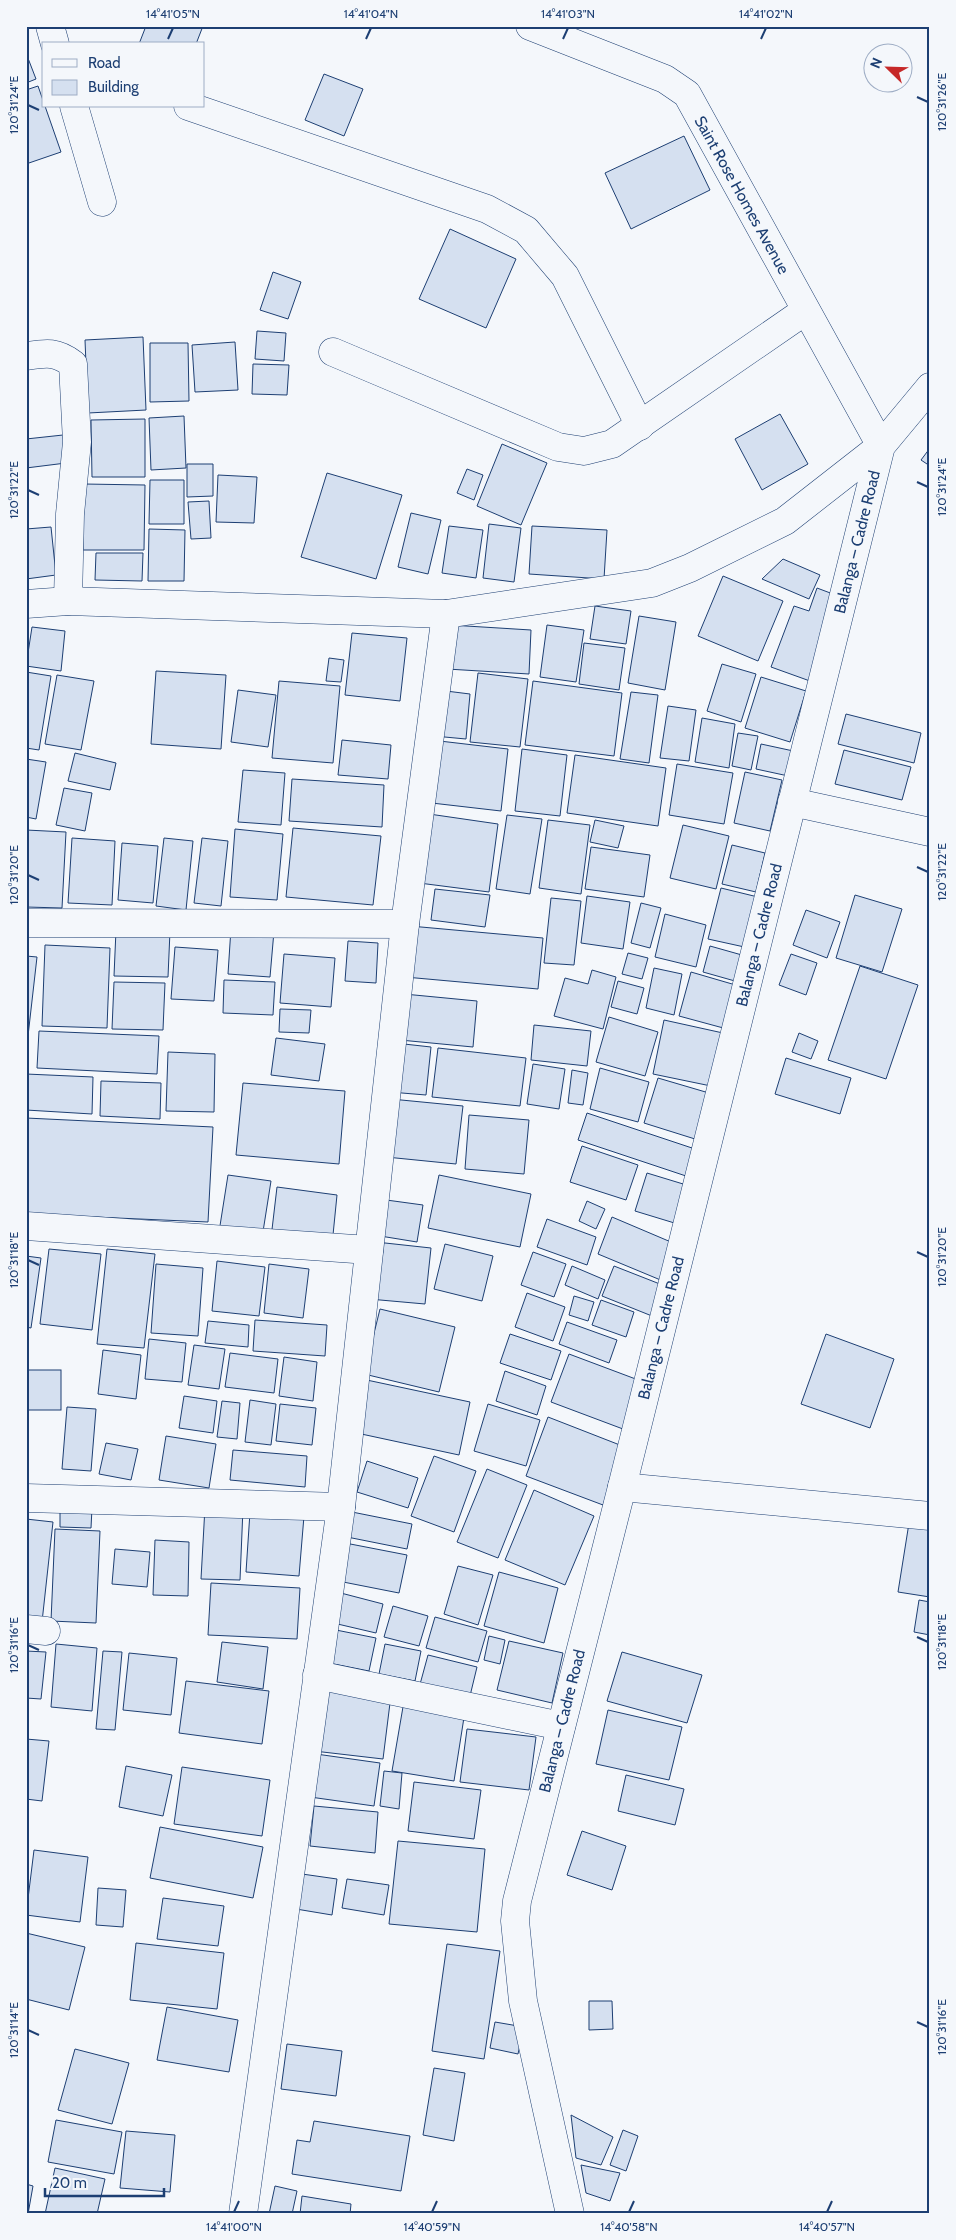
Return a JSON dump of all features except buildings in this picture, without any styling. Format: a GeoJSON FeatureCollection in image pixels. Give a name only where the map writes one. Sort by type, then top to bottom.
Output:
{"type":"FeatureCollection","features":[{"type":"Feature","properties":{"kind":"street"},"geometry":{"type":"LineString","coordinates":[[50,26],[54,42]]}},
{"type":"Feature","properties":{"kind":"street","name":"Saint Rose Homes Avenue"},"geometry":{"type":"LineString","coordinates":[[530,26],[665,79],[687,94],[881,446]]}},
{"type":"Feature","properties":{"kind":"street"},"geometry":{"type":"LineString","coordinates":[[75,108],[102,202]]}},
{"type":"Feature","properties":{"kind":"street"},"geometry":{"type":"LineString","coordinates":[[194,108],[487,209],[526,230],[565,276],[640,426]]}},
{"type":"Feature","properties":{"kind":"street"},"geometry":{"type":"LineString","coordinates":[[333,352],[558,447],[584,451],[612,444],[805,311]]}},
{"type":"Feature","properties":{"kind":"street"},"geometry":{"type":"LineString","coordinates":[[26,356],[51,352],[73,364],[77,442],[70,514],[68,601]]}},
{"type":"Feature","properties":{"kind":"street"},"geometry":{"type":"LineString","coordinates":[[26,604],[68,601],[446,614],[652,583],[690,568],[785,521],[881,446],[930,387]]}},
{"type":"Feature","properties":{"kind":"street","name":"Balanga – Cadre Road"},"geometry":{"type":"LineString","coordinates":[[570,2214],[523,2001],[515,1921],[517,1901],[881,446]]}},
{"type":"Feature","properties":{"kind":"street"},"geometry":{"type":"LineString","coordinates":[[243,2214],[341,1507],[405,924],[446,614]]}},
{"type":"Feature","properties":{"kind":"street"},"geometry":{"type":"LineString","coordinates":[[792,802],[930,832]]}},
{"type":"Feature","properties":{"kind":"street"},"geometry":{"type":"LineString","coordinates":[[26,923],[405,924]]}},
{"type":"Feature","properties":{"kind":"street"},"geometry":{"type":"LineString","coordinates":[[26,1226],[369,1250]]}},
{"type":"Feature","properties":{"kind":"street"},"geometry":{"type":"LineString","coordinates":[[622,1487],[930,1516]]}},
{"type":"Feature","properties":{"kind":"street"},"geometry":{"type":"LineString","coordinates":[[26,1498],[341,1507]]}},
{"type":"Feature","properties":{"kind":"street"},"geometry":{"type":"LineString","coordinates":[[317,1675],[561,1726]]}}]}
